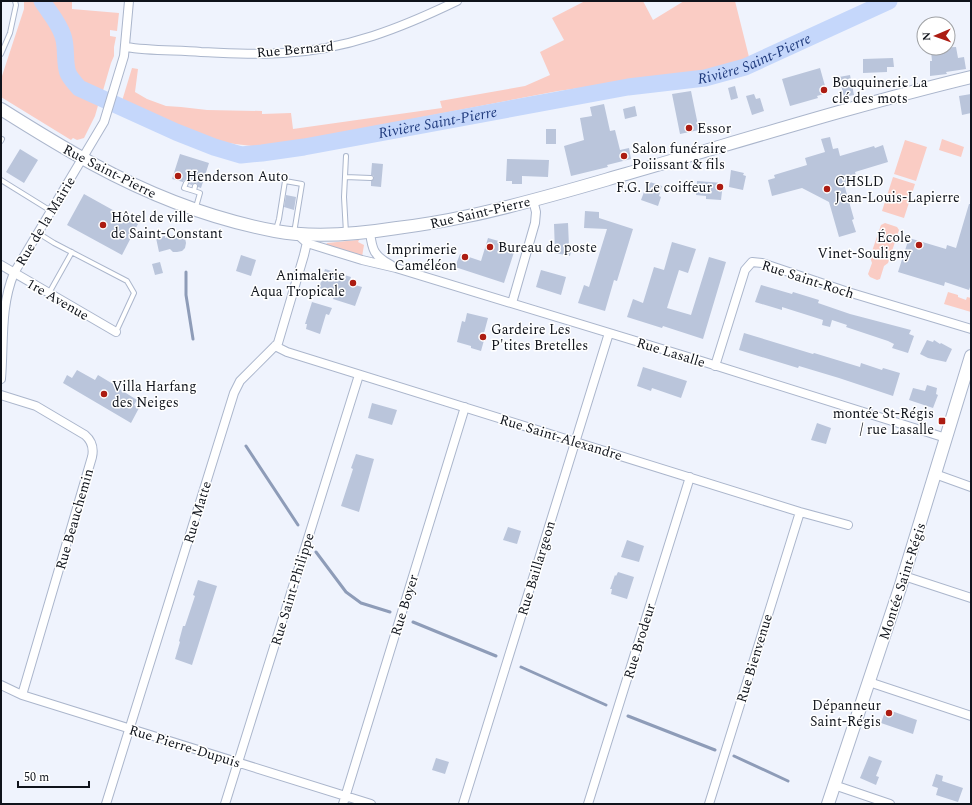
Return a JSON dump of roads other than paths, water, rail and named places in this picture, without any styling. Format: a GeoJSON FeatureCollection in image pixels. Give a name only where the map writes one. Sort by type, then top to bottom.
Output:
{"type":"FeatureCollection","features":[{"type":"Feature","properties":{"kind":"main road","name":"Rue Saint-Pierre"},"geometry":{"type":"LineString","coordinates":[[1,109],[83,159],[143,189],[196,210],[235,222],[301,236],[370,232],[463,217],[533,200],[788,126],[971,77]]}},
{"type":"Feature","properties":{"kind":"main road","name":"Montée Saint-Régis"},"geometry":{"type":"LineString","coordinates":[[828,804],[904,576],[970,363]]}},
{"type":"Feature","properties":{"kind":"street","name":"Rue de la Mairie"},"geometry":{"type":"LineString","coordinates":[[1,379],[3,314],[7,292],[14,273],[98,134],[107,114],[122,66],[126,47],[129,1]]}},
{"type":"Feature","properties":{"kind":"street","name":"Rue Bernard"},"geometry":{"type":"LineString","coordinates":[[126,47],[253,54],[312,50],[372,37],[422,18],[456,1]]}},
{"type":"Feature","properties":{"kind":"street"},"geometry":{"type":"LineString","coordinates":[[512,303],[535,223],[536,212],[533,200]]}},
{"type":"Feature","properties":{"kind":"street","name":"Rue Lasalle"},"geometry":{"type":"LineString","coordinates":[[370,232],[374,252],[382,260],[396,268]]}},
{"type":"Feature","properties":{"kind":"street","name":"Rue Lasalle"},"geometry":{"type":"LineString","coordinates":[[301,236],[362,260],[396,268],[512,303],[946,438]]}},
{"type":"Feature","properties":{"kind":"street","name":"Rue Matte"},"geometry":{"type":"LineString","coordinates":[[106,804],[237,386],[275,346],[280,338],[301,236]]}},
{"type":"Feature","properties":{"kind":"street","name":"Rue Saint-Roch"},"geometry":{"type":"LineString","coordinates":[[715,366],[744,270],[752,262],[762,263],[848,292],[971,329]]}},
{"type":"Feature","properties":{"kind":"street","name":"1re Avenue"},"geometry":{"type":"LineString","coordinates":[[1,265],[116,332]]}},
{"type":"Feature","properties":{"kind":"street","name":"Rue Baillargeon"},"geometry":{"type":"LineString","coordinates":[[463,804],[609,333]]}},
{"type":"Feature","properties":{"kind":"street","name":"Rue Saint-Alexandre"},"geometry":{"type":"LineString","coordinates":[[275,346],[287,352],[800,512],[820,516],[848,525]]}},
{"type":"Feature","properties":{"kind":"street","name":"Rue Saint-Philippe"},"geometry":{"type":"LineString","coordinates":[[225,804],[359,374]]}},
{"type":"Feature","properties":{"kind":"street","name":"Rue Beauchemin"},"geometry":{"type":"LineString","coordinates":[[1,395],[30,404],[48,413],[85,435],[90,441],[93,449],[92,458],[22,695]]}},
{"type":"Feature","properties":{"kind":"street","name":"Rue Boyer"},"geometry":{"type":"LineString","coordinates":[[345,800],[465,407]]}},
{"type":"Feature","properties":{"kind":"street"},"geometry":{"type":"LineString","coordinates":[[935,474],[971,487]]}},
{"type":"Feature","properties":{"kind":"street","name":"Rue Brodeur"},"geometry":{"type":"LineString","coordinates":[[588,804],[690,477]]}},
{"type":"Feature","properties":{"kind":"street","name":"Rue Bienvenue"},"geometry":{"type":"LineString","coordinates":[[709,804],[800,512]]}},
{"type":"Feature","properties":{"kind":"street"},"geometry":{"type":"LineString","coordinates":[[904,576],[971,598]]}},
{"type":"Feature","properties":{"kind":"street"},"geometry":{"type":"LineString","coordinates":[[869,682],[971,716]]}},
{"type":"Feature","properties":{"kind":"street","name":"Rue Pierre-Dupuis"},"geometry":{"type":"LineString","coordinates":[[1,685],[22,695],[238,762],[345,800],[371,804]]}},
{"type":"Feature","properties":{"kind":"street"},"geometry":{"type":"LineString","coordinates":[[834,785],[890,804]]}},
{"type":"Feature","properties":{"kind":"lane"},"geometry":{"type":"LineString","coordinates":[[1,54],[10,33],[16,1]]}},
{"type":"Feature","properties":{"kind":"lane"},"geometry":{"type":"LineString","coordinates":[[346,156],[344,197],[346,233]]}},
{"type":"Feature","properties":{"kind":"lane"},"geometry":{"type":"LineString","coordinates":[[345,177],[371,178]]}},
{"type":"Feature","properties":{"kind":"lane"},"geometry":{"type":"LineString","coordinates":[[1,180],[51,211]]}},
{"type":"Feature","properties":{"kind":"lane"},"geometry":{"type":"LineString","coordinates":[[275,231],[279,219],[285,181],[302,184],[301,236]]}},
{"type":"Feature","properties":{"kind":"lane"},"geometry":{"type":"LineString","coordinates":[[186,183],[184,188],[195,189],[200,193],[196,210]]}},
{"type":"Feature","properties":{"kind":"lane"},"geometry":{"type":"LineString","coordinates":[[38,233],[127,281],[134,293],[116,332]]}},
{"type":"Feature","properties":{"kind":"lane"},"geometry":{"type":"LineString","coordinates":[[49,293],[72,252]]}},
{"type":"Feature","properties":{"kind":"waterway","name":"Rivière Saint-Pierre"},"geometry":{"type":"LineString","coordinates":[[42,1],[61,31],[65,45],[68,73],[79,88],[176,132],[214,147],[241,155],[304,147],[628,87],[705,78],[745,67],[889,1]]}},
{"type":"Feature","properties":{"kind":"waterway"},"geometry":{"type":"LineString","coordinates":[[186,272],[186,295],[193,339]]}},
{"type":"Feature","properties":{"kind":"waterway"},"geometry":{"type":"LineString","coordinates":[[246,446],[298,525]]}},
{"type":"Feature","properties":{"kind":"waterway"},"geometry":{"type":"LineString","coordinates":[[316,552],[346,592],[361,603],[390,612]]}},
{"type":"Feature","properties":{"kind":"waterway"},"geometry":{"type":"LineString","coordinates":[[413,622],[496,656]]}},
{"type":"Feature","properties":{"kind":"waterway"},"geometry":{"type":"LineString","coordinates":[[521,667],[606,705]]}},
{"type":"Feature","properties":{"kind":"waterway"},"geometry":{"type":"LineString","coordinates":[[628,716],[715,750]]}},
{"type":"Feature","properties":{"kind":"waterway"},"geometry":{"type":"LineString","coordinates":[[734,756],[788,781]]}},
{"type":"Feature","properties":{"kind":"place","name":"Bouquinerie La clé des mots"},"geometry":{"type":"Point","coordinates":[824,90]}},
{"type":"Feature","properties":{"kind":"place","name":"Essor"},"geometry":{"type":"Point","coordinates":[689,128]}},
{"type":"Feature","properties":{"kind":"place","name":"Salon funéraire Poiissant & fils"},"geometry":{"type":"Point","coordinates":[624,156]}},
{"type":"Feature","properties":{"kind":"place","name":"Henderson Auto"},"geometry":{"type":"Point","coordinates":[178,176]}},
{"type":"Feature","properties":{"kind":"place","name":"F.G. Le coiffeur"},"geometry":{"type":"Point","coordinates":[720,187]}},
{"type":"Feature","properties":{"kind":"place","name":"CHSLD Jean-Louis-Lapierre"},"geometry":{"type":"Point","coordinates":[827,189]}},
{"type":"Feature","properties":{"kind":"place","name":"Hôtel de ville de Saint-Constant"},"geometry":{"type":"Point","coordinates":[103,225]}},
{"type":"Feature","properties":{"kind":"place","name":"École Vinet-Souligny"},"geometry":{"type":"Point","coordinates":[919,245]}},
{"type":"Feature","properties":{"kind":"place","name":"Bureau de poste"},"geometry":{"type":"Point","coordinates":[490,247]}},
{"type":"Feature","properties":{"kind":"place","name":"Imprimerie Caméléon"},"geometry":{"type":"Point","coordinates":[465,257]}},
{"type":"Feature","properties":{"kind":"place","name":"Animalerie Aqua Tropicale"},"geometry":{"type":"Point","coordinates":[353,283]}},
{"type":"Feature","properties":{"kind":"place","name":"Gardeire Les P'tites Bretelles"},"geometry":{"type":"Point","coordinates":[483,337]}},
{"type":"Feature","properties":{"kind":"place","name":"Villa Harfang des Neiges"},"geometry":{"type":"Point","coordinates":[104,394]}},
{"type":"Feature","properties":{"kind":"place","name":"montée St-Régis / rue Lasalle"},"geometry":{"type":"Point","coordinates":[942,421]}},
{"type":"Feature","properties":{"kind":"place","name":"Dépanneur Saint-Régis"},"geometry":{"type":"Point","coordinates":[889,713]}}]}
